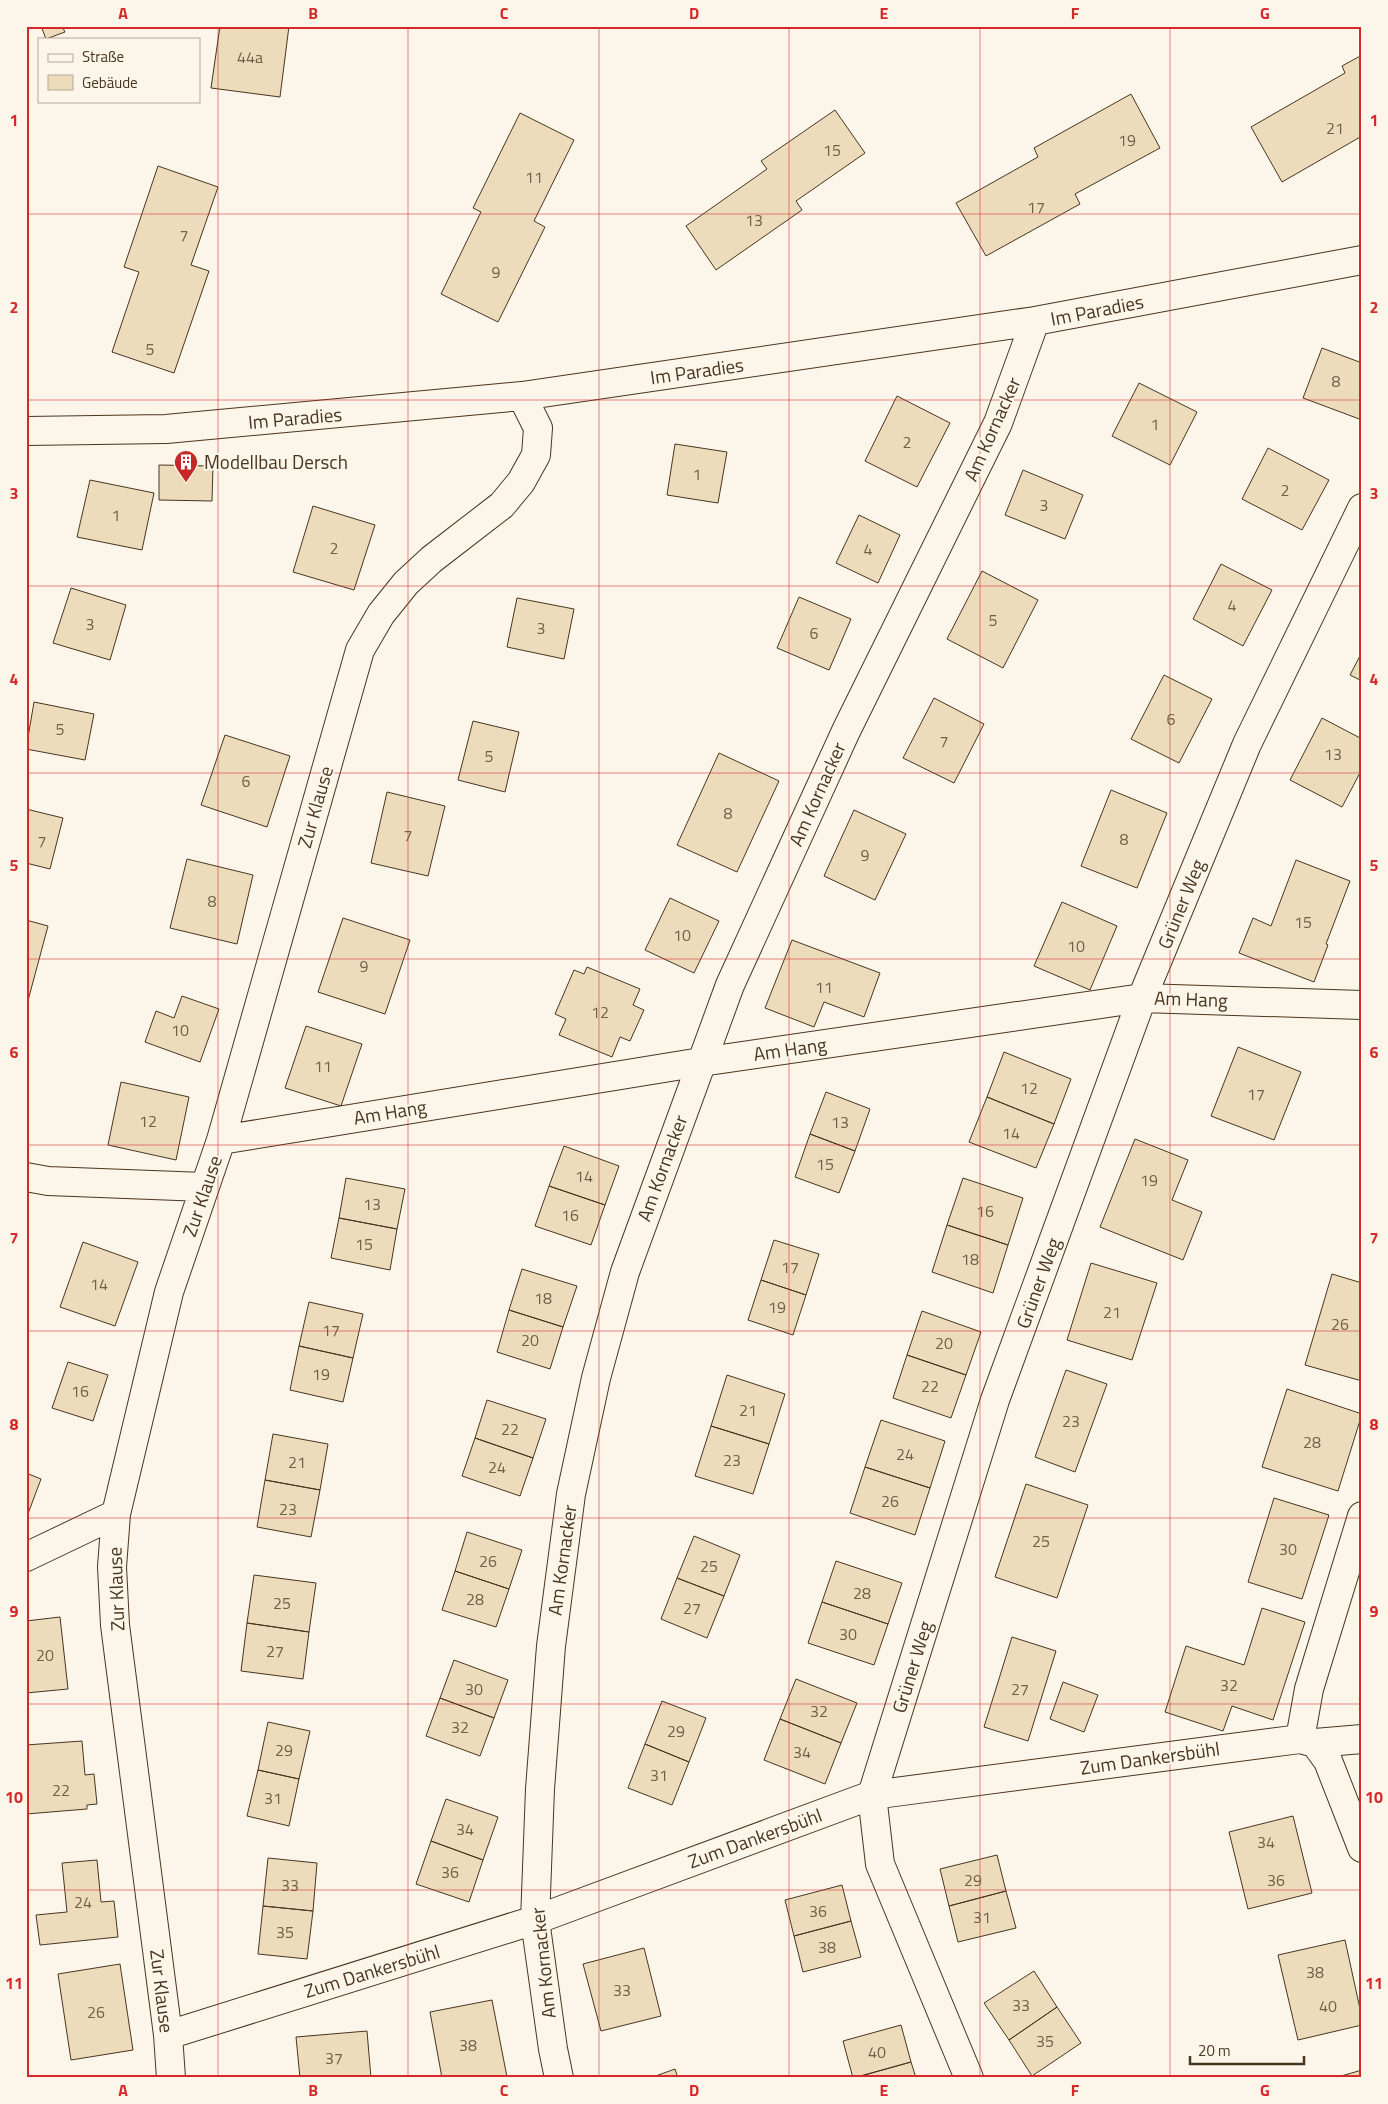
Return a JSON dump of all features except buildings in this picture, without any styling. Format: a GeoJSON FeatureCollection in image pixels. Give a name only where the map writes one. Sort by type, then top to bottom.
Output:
{"type":"FeatureCollection","features":[{"type":"Feature","properties":{"kind":"street","name":"Im Paradies"},"geometry":{"type":"LineString","coordinates":[[26,431],[166,429],[522,396],[1035,321],[1362,260]]}},
{"type":"Feature","properties":{"kind":"street","name":"Am Kornacker"},"geometry":{"type":"LineString","coordinates":[[559,2078],[553,2049],[535,1920],[540,1790],[551,1646],[571,1494],[596,1378],[625,1272],[700,1062],[730,986],[846,731],[998,423],[1035,321]]}},
{"type":"Feature","properties":{"kind":"street","name":"Zur Klause"},"geometry":{"type":"LineString","coordinates":[[170,2078],[168,2035],[116,1625],[112,1567],[116,1514],[168,1292],[221,1140],[360,650],[381,614],[406,583],[432,559],[502,505],[521,482],[536,455],[538,428],[522,396]]}},
{"type":"Feature","properties":{"kind":"street","name":"Grüner Weg"},"geometry":{"type":"LineString","coordinates":[[969,2078],[880,1864],[872,1795],[995,1400],[1142,998],[1247,744],[1362,508]]}},
{"type":"Feature","properties":{"kind":"street","name":"Am Hang"},"geometry":{"type":"LineString","coordinates":[[221,1140],[700,1062],[1142,998],[1362,1005]]}},
{"type":"Feature","properties":{"kind":"street"},"geometry":{"type":"LineString","coordinates":[[26,1177],[48,1181],[204,1187]]}},
{"type":"Feature","properties":{"kind":"street"},"geometry":{"type":"LineString","coordinates":[[26,1557],[116,1514]]}},
{"type":"Feature","properties":{"kind":"street"},"geometry":{"type":"LineString","coordinates":[[1362,1516],[1309,1689],[1307,1741],[1328,1762],[1362,1848]]}},
{"type":"Feature","properties":{"kind":"street","name":"Zum Dankersbühl"},"geometry":{"type":"LineString","coordinates":[[168,2035],[535,1920],[872,1795],[1307,1741],[1362,1739]]}},
{"type":"Feature","properties":{"kind":"place","name":"Modellbau Dersch"},"geometry":{"type":"Point","coordinates":[186,483]}}]}
